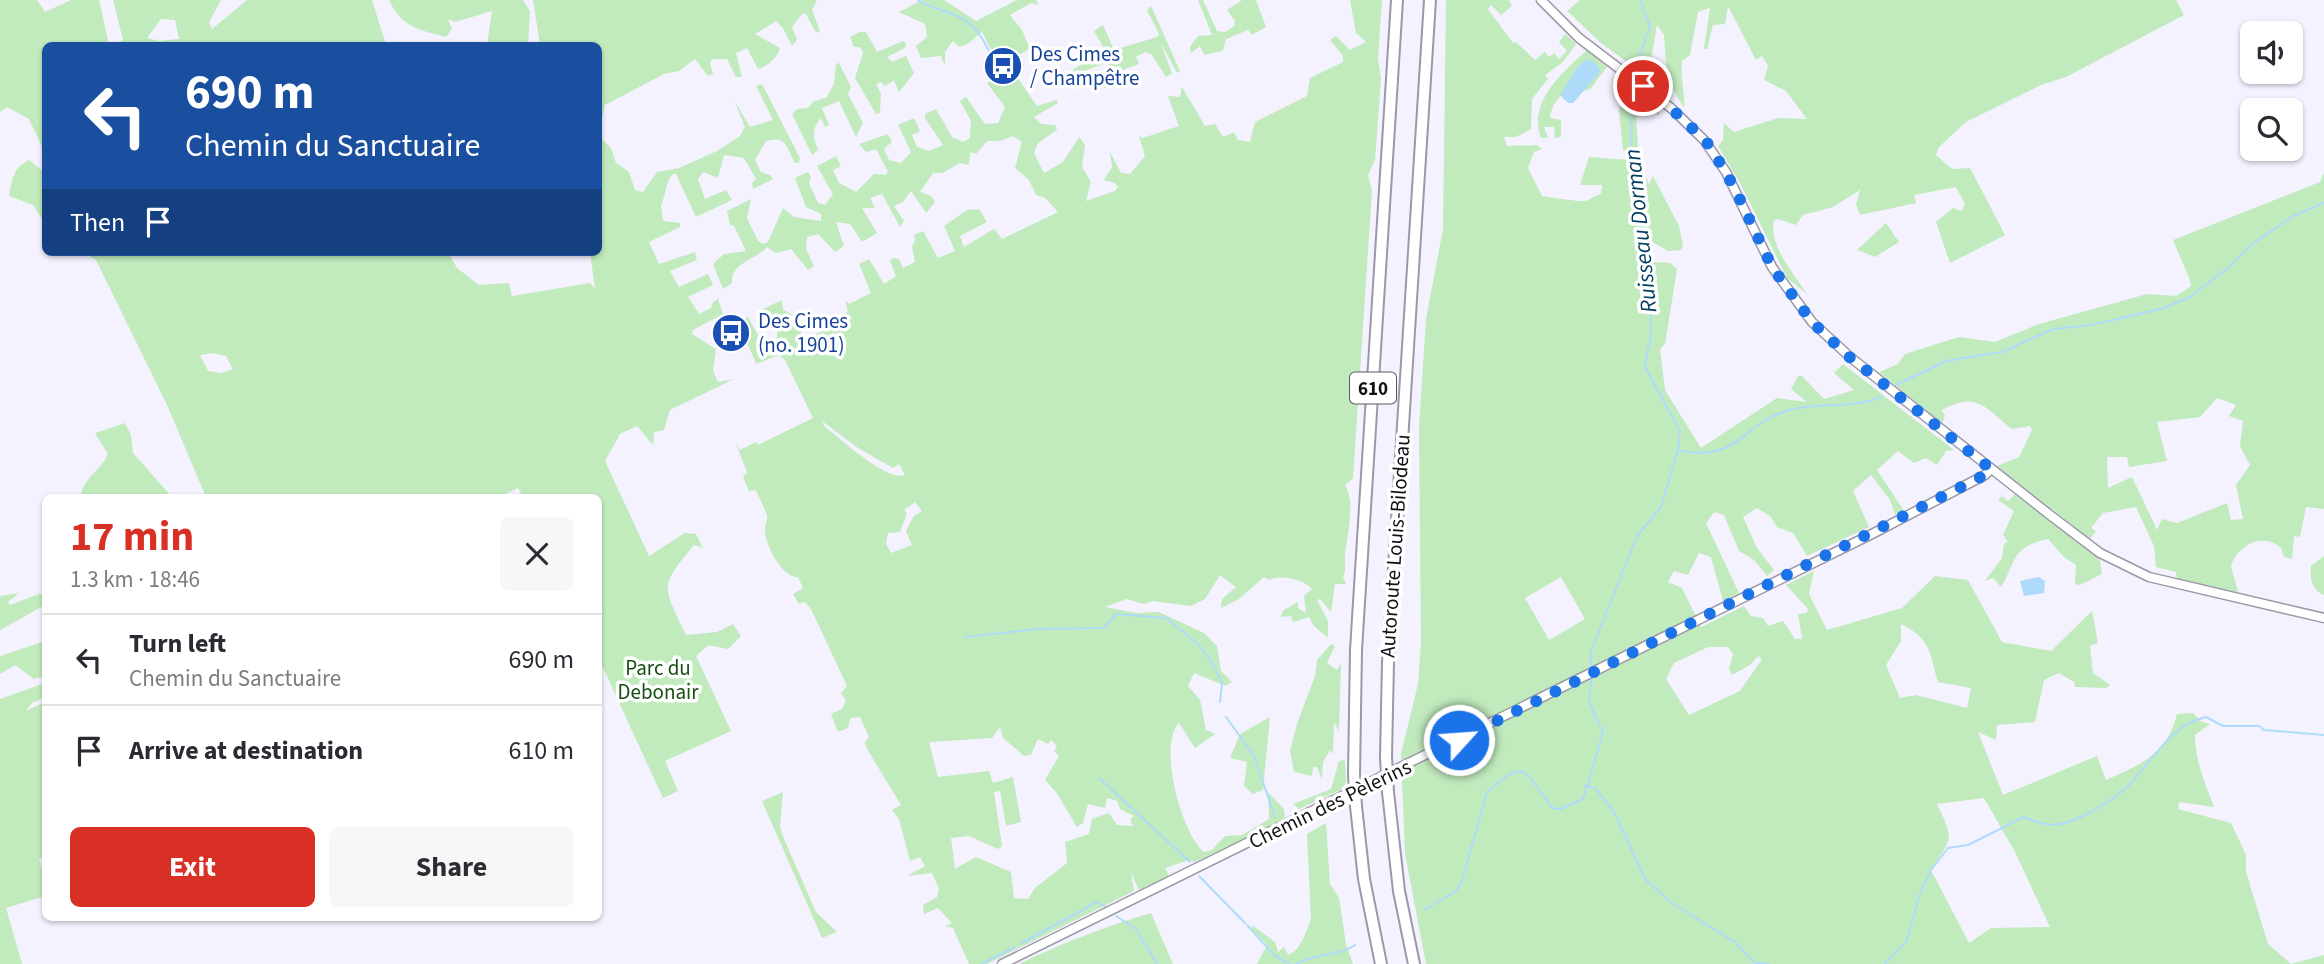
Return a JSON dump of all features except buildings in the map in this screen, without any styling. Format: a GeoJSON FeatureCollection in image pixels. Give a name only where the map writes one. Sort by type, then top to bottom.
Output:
{"type":"FeatureCollection","features":[{"type":"Feature","properties":{"kind":"highway","name":"Autoroute Louis-Bilodeau"},"geometry":{"type":"LineString","coordinates":[[1381,964],[1364,878],[1356,806],[1355,662],[1397,0]]}},
{"type":"Feature","properties":{"kind":"highway","name":"Autoroute Louis-Bilodeau"},"geometry":{"type":"LineString","coordinates":[[1414,964],[1399,891],[1388,792],[1388,662],[1430,0]]}},
{"type":"Feature","properties":{"kind":"street"},"geometry":{"type":"LineString","coordinates":[[1541,0],[1579,38],[1682,118],[1710,146],[1734,187],[1772,267],[1812,322],[1847,355],[1991,469],[2092,547],[2137,573],[2175,585],[2324,618]]}},
{"type":"Feature","properties":{"kind":"street","name":"Chemin des Pèlerins"},"geometry":{"type":"LineString","coordinates":[[1002,964],[1872,534],[1985,475],[1991,469]]}},
{"type":"Feature","properties":{"kind":"green space"},"geometry":{"type":"Polygon","coordinates":[[[0,0],[37,0],[45,12],[71,0],[99,0],[108,42],[42,42],[42,147],[29,119],[7,107],[0,112],[0,0]]]}},
{"type":"Feature","properties":{"kind":"green space"},"geometry":{"type":"Polygon","coordinates":[[[113,0],[221,0],[209,22],[212,29],[247,0],[372,0],[385,42],[120,42],[123,40],[113,0]],[[161,19],[147,38],[159,41],[179,39],[175,20],[161,19]]]}},
{"type":"Feature","properties":{"kind":"green space"},"geometry":{"type":"Polygon","coordinates":[[[389,0],[523,0],[530,11],[528,42],[487,42],[492,11],[455,22],[448,19],[452,29],[446,37],[412,26],[394,9],[389,0]]]}},
{"type":"Feature","properties":{"kind":"green space"},"geometry":{"type":"Polygon","coordinates":[[[533,0],[817,0],[812,10],[820,31],[816,33],[806,14],[802,14],[792,27],[797,40],[792,46],[783,28],[776,21],[755,34],[780,48],[765,66],[758,69],[747,48],[736,53],[742,77],[736,77],[727,59],[713,59],[710,62],[713,74],[708,76],[695,59],[679,71],[664,74],[605,105],[602,118],[602,42],[540,42],[533,0]]]}},
{"type":"Feature","properties":{"kind":"green space"},"geometry":{"type":"Polygon","coordinates":[[[922,0],[944,0],[976,21],[1017,0],[1036,0],[1039,5],[1031,3],[1010,15],[1022,30],[1030,49],[999,65],[982,32],[963,46],[959,47],[953,41],[945,52],[945,66],[941,56],[921,58],[916,46],[927,37],[925,24],[899,12],[922,0]]]}},
{"type":"Feature","properties":{"kind":"green space"},"geometry":{"type":"Polygon","coordinates":[[[1198,0],[1203,0],[1217,31],[1225,32],[1234,26],[1235,21],[1227,10],[1242,0],[1256,0],[1266,27],[1252,35],[1248,30],[1226,39],[1223,51],[1204,55],[1200,46],[1191,53],[1190,47],[1198,36],[1212,35],[1198,0]]]}},
{"type":"Feature","properties":{"kind":"green space"},"geometry":{"type":"Polygon","coordinates":[[[1350,0],[1382,0],[1378,58],[1381,79],[1375,160],[1368,175],[1372,190],[1353,479],[1345,485],[1350,501],[1343,577],[1346,584],[1335,584],[1331,612],[1320,599],[1317,600],[1328,621],[1328,638],[1314,626],[1309,617],[1293,622],[1291,616],[1280,617],[1284,610],[1298,602],[1298,608],[1306,613],[1304,596],[1312,589],[1297,580],[1285,578],[1269,580],[1264,577],[1239,599],[1221,608],[1222,599],[1236,587],[1220,575],[1205,599],[1191,606],[1153,601],[1143,604],[1127,599],[1105,607],[1137,613],[1159,612],[1204,633],[1217,646],[1221,671],[1232,682],[1225,686],[1194,673],[1188,686],[1200,700],[1206,730],[1215,734],[1195,748],[1179,723],[1173,734],[1171,769],[1175,789],[1188,828],[1204,852],[1212,850],[1225,836],[1242,835],[1269,819],[1268,792],[1284,809],[1285,820],[1195,862],[1189,860],[1165,868],[1169,876],[1139,890],[1131,873],[1134,891],[987,964],[969,964],[953,928],[945,926],[952,923],[938,908],[924,914],[923,905],[937,897],[939,889],[932,873],[907,876],[925,866],[920,857],[910,861],[899,819],[892,810],[901,805],[866,747],[865,742],[869,737],[860,717],[850,718],[848,728],[838,732],[831,714],[842,709],[846,701],[841,693],[847,686],[811,609],[805,602],[799,604],[793,594],[803,588],[798,577],[792,576],[781,567],[768,545],[765,531],[767,515],[756,490],[749,491],[743,477],[747,472],[735,441],[740,450],[756,442],[758,445],[813,418],[785,360],[779,355],[756,364],[739,322],[748,317],[764,346],[773,346],[777,338],[777,323],[761,315],[763,309],[782,300],[783,310],[792,314],[805,339],[824,330],[828,321],[848,312],[845,300],[849,304],[871,293],[859,264],[869,259],[884,284],[896,276],[890,261],[893,258],[899,259],[903,268],[915,262],[912,246],[914,235],[923,231],[938,258],[955,251],[944,226],[967,210],[979,209],[987,222],[960,236],[964,247],[994,229],[1002,239],[1058,212],[1045,198],[1036,195],[1029,180],[1015,168],[1022,142],[1013,136],[1000,141],[987,141],[976,154],[970,152],[969,165],[960,163],[942,173],[933,173],[920,192],[931,196],[935,202],[926,213],[911,191],[903,202],[894,206],[904,221],[900,227],[882,194],[870,198],[875,208],[862,208],[877,233],[862,242],[850,224],[836,222],[844,246],[835,252],[818,234],[807,237],[806,249],[814,266],[808,270],[791,249],[776,253],[767,247],[740,266],[735,271],[732,283],[723,289],[713,264],[724,254],[746,251],[734,226],[730,225],[727,211],[751,199],[747,218],[758,241],[763,244],[768,242],[783,208],[794,217],[821,221],[821,214],[806,207],[795,178],[808,172],[811,177],[809,183],[818,203],[825,205],[833,194],[817,166],[836,156],[841,166],[833,170],[839,183],[856,192],[874,174],[886,175],[888,172],[876,149],[866,152],[859,144],[888,134],[892,142],[884,149],[889,160],[901,163],[911,152],[898,125],[914,118],[920,131],[912,135],[917,147],[929,151],[943,145],[925,118],[925,114],[936,109],[952,137],[963,142],[970,138],[971,121],[960,101],[966,97],[985,124],[998,123],[1005,107],[987,83],[1012,70],[1037,106],[1057,100],[1058,103],[1034,117],[1041,124],[1055,125],[1057,130],[1038,143],[1034,153],[1044,173],[1063,162],[1079,137],[1085,145],[1082,167],[1091,182],[1086,201],[1115,191],[1118,187],[1115,183],[1104,180],[1112,167],[1110,152],[1121,173],[1130,174],[1145,156],[1139,136],[1143,138],[1179,126],[1168,96],[1180,97],[1182,87],[1205,126],[1215,124],[1223,137],[1234,132],[1238,140],[1250,142],[1255,122],[1307,96],[1310,78],[1343,62],[1343,56],[1330,40],[1336,36],[1350,50],[1366,42],[1356,33],[1350,0]],[[822,421],[825,427],[876,466],[887,472],[905,475],[899,464],[893,468],[858,448],[822,421]],[[915,502],[904,510],[907,513],[900,532],[888,533],[886,544],[891,553],[912,545],[906,531],[914,516],[922,511],[915,502]],[[1000,727],[992,738],[929,742],[938,777],[989,771],[993,783],[1013,777],[1021,822],[1006,826],[1000,791],[994,792],[1002,846],[998,849],[969,836],[951,838],[955,869],[976,857],[1011,872],[1014,898],[1028,899],[1035,888],[1067,863],[1065,842],[1089,834],[1092,819],[1109,813],[1117,825],[1133,826],[1130,819],[1134,816],[1120,809],[1117,801],[1107,798],[1105,808],[1088,804],[1083,823],[1077,827],[1056,792],[1045,780],[1059,756],[1054,751],[1057,746],[1051,740],[1048,744],[1038,739],[1031,755],[1024,756],[1003,738],[1000,727]]]}},
{"type":"Feature","properties":{"kind":"green space"},"geometry":{"type":"Polygon","coordinates":[[[1446,0],[1509,0],[1512,6],[1501,15],[1491,5],[1488,9],[1513,43],[1516,42],[1535,60],[1545,52],[1549,57],[1554,53],[1559,59],[1567,51],[1559,42],[1565,34],[1576,44],[1563,62],[1545,75],[1548,79],[1532,99],[1531,129],[1516,137],[1504,137],[1507,146],[1537,145],[1542,149],[1534,152],[1528,168],[1542,196],[1582,201],[1601,194],[1602,185],[1580,185],[1589,157],[1629,160],[1629,151],[1623,150],[1619,110],[1627,90],[1638,91],[1660,107],[1659,115],[1643,110],[1636,118],[1639,162],[1649,184],[1653,176],[1679,226],[1683,246],[1681,250],[1668,251],[1649,240],[1654,262],[1670,263],[1677,269],[1665,344],[1660,349],[1665,390],[1701,448],[1777,398],[1807,402],[1791,389],[1798,376],[1802,376],[1824,399],[1854,390],[1834,373],[1843,364],[1954,450],[1946,451],[1937,465],[1926,458],[1914,463],[1898,451],[1877,470],[1904,511],[1895,515],[1890,500],[1871,475],[1853,491],[1869,527],[1807,556],[1793,533],[1777,527],[1770,516],[1757,508],[1743,517],[1757,548],[1774,570],[1767,576],[1754,560],[1739,551],[1724,515],[1714,512],[1706,523],[1739,593],[1723,601],[1711,557],[1699,553],[1688,575],[1674,571],[1668,582],[1682,588],[1701,627],[1744,606],[1751,616],[1763,618],[1768,626],[1783,621],[1795,639],[1802,639],[1798,614],[1807,613],[1808,609],[1786,585],[1814,571],[1809,594],[1827,630],[1902,608],[1935,576],[1968,580],[2002,642],[2051,651],[2092,611],[2098,643],[2090,646],[2093,673],[2110,685],[2106,688],[2075,687],[2074,682],[2059,673],[2044,680],[2035,722],[1997,725],[1996,740],[1978,732],[2003,795],[2097,756],[2106,780],[2141,763],[2159,749],[2173,728],[2177,714],[2193,713],[2200,721],[2210,724],[2195,735],[2195,745],[2201,772],[2214,807],[2179,802],[2178,809],[2231,823],[2246,855],[2246,872],[2268,944],[2291,964],[1426,964],[1405,854],[1401,754],[1418,684],[1421,644],[1419,427],[1426,319],[1443,229],[1446,0]],[[1561,577],[1525,598],[1549,640],[1585,619],[1561,577]],[[1901,624],[1901,641],[1886,665],[1900,698],[1916,695],[1967,708],[1971,688],[1938,682],[1931,655],[1924,641],[1901,624]],[[1708,647],[1674,663],[1666,679],[1689,715],[1740,691],[1762,659],[1758,656],[1750,665],[1732,675],[1729,669],[1733,654],[1728,647],[1708,647]],[[1984,798],[1937,804],[1947,826],[1949,839],[1931,870],[1969,943],[1991,928],[2050,927],[2015,852],[1984,798]]]}},
{"type":"Feature","properties":{"kind":"green space"},"geometry":{"type":"Polygon","coordinates":[[[1580,0],[2176,0],[2184,15],[2066,77],[2041,85],[1966,122],[1939,147],[1936,155],[1952,169],[1970,168],[2005,235],[1950,263],[1936,222],[1953,208],[1961,211],[1965,204],[1956,187],[1914,195],[1916,203],[1860,215],[1856,205],[1860,190],[1833,207],[1803,215],[1796,225],[1774,220],[1773,230],[1778,249],[1807,294],[1787,278],[1740,183],[1718,146],[1723,140],[1724,123],[1734,132],[1778,118],[1807,119],[1786,91],[1764,80],[1768,66],[1762,56],[1756,60],[1728,6],[1725,24],[1713,25],[1707,49],[1704,49],[1710,8],[1698,12],[1690,55],[1682,61],[1684,108],[1667,79],[1664,35],[1657,25],[1648,77],[1601,43],[1567,11],[1580,0]]]}},
{"type":"Feature","properties":{"kind":"green space"},"geometry":{"type":"Polygon","coordinates":[[[1151,6],[1180,71],[1177,73],[1161,43],[1172,74],[1166,77],[1152,55],[1145,52],[1136,57],[1139,64],[1122,70],[1130,74],[1127,83],[1104,88],[1102,81],[1120,73],[1106,63],[1071,76],[1068,74],[1105,50],[1094,31],[1103,25],[1114,50],[1157,37],[1159,34],[1147,10],[1151,6]]]}},
{"type":"Feature","properties":{"kind":"green space"},"geometry":{"type":"Polygon","coordinates":[[[866,32],[877,52],[903,41],[906,43],[905,48],[887,57],[892,62],[906,56],[914,73],[899,92],[894,80],[885,86],[881,82],[876,84],[881,94],[880,113],[876,114],[855,78],[863,53],[860,47],[854,47],[850,37],[866,32]]]}},
{"type":"Feature","properties":{"kind":"green space"},"geometry":{"type":"Polygon","coordinates":[[[1587,50],[1607,67],[1591,88],[1582,92],[1600,71],[1576,85],[1556,102],[1550,118],[1561,120],[1561,137],[1555,138],[1554,127],[1544,127],[1548,138],[1541,138],[1538,125],[1543,100],[1558,78],[1587,50]]]}},
{"type":"Feature","properties":{"kind":"green space"},"geometry":{"type":"Polygon","coordinates":[[[839,63],[851,87],[848,94],[863,123],[856,137],[839,101],[822,108],[829,125],[825,127],[821,118],[816,126],[814,137],[818,150],[812,155],[792,114],[797,109],[808,108],[813,102],[827,97],[834,84],[836,64],[839,63]]]}},
{"type":"Feature","properties":{"kind":"green space","name":"Parc du Debonair"},"geometry":{"type":"Polygon","coordinates":[[[762,84],[800,158],[799,163],[795,163],[782,141],[766,141],[755,160],[761,172],[773,179],[753,189],[752,183],[756,179],[744,158],[724,155],[718,178],[703,172],[698,179],[705,199],[726,190],[732,200],[696,217],[676,174],[673,174],[668,181],[661,205],[663,221],[680,223],[680,227],[649,242],[659,264],[695,252],[697,260],[670,271],[679,287],[708,274],[713,285],[688,297],[699,314],[711,308],[713,302],[718,299],[723,314],[693,330],[692,334],[716,349],[713,371],[718,382],[734,379],[670,410],[664,430],[654,432],[653,445],[637,426],[620,434],[605,461],[649,556],[685,533],[696,534],[703,548],[694,545],[674,570],[668,588],[672,606],[686,635],[717,632],[733,624],[741,636],[728,649],[708,645],[696,656],[731,731],[665,761],[678,791],[663,798],[602,666],[602,494],[521,494],[518,488],[505,494],[205,494],[167,405],[96,260],[90,256],[450,256],[457,268],[479,285],[509,283],[512,296],[590,283],[595,289],[591,256],[602,256],[602,139],[611,148],[616,163],[629,172],[635,190],[643,192],[657,172],[679,168],[717,151],[740,136],[745,127],[734,100],[750,127],[773,120],[756,86],[762,84]],[[214,353],[200,355],[208,371],[221,373],[233,369],[226,356],[214,353]]]}},
{"type":"Feature","properties":{"kind":"green space"},"geometry":{"type":"Polygon","coordinates":[[[29,160],[42,171],[42,218],[33,205],[9,196],[16,171],[29,160]]]}},
{"type":"Feature","properties":{"kind":"green space"},"geometry":{"type":"Polygon","coordinates":[[[2324,173],[2324,509],[2306,507],[2300,537],[2294,536],[2292,559],[2284,557],[2281,548],[2274,543],[2266,541],[2252,543],[2239,552],[2231,566],[2238,592],[2177,579],[2176,572],[2156,567],[2154,546],[2136,507],[2103,513],[2091,528],[2096,531],[2090,539],[1997,466],[2019,457],[2032,430],[2030,426],[2012,429],[1987,408],[1972,402],[1954,404],[1942,410],[1945,416],[1942,423],[1879,372],[1898,364],[1905,354],[1959,337],[1995,342],[2039,324],[2147,294],[2176,296],[2191,286],[2173,240],[2320,182],[2324,173]],[[2217,398],[2200,417],[2157,422],[2167,461],[2129,467],[2127,457],[2107,457],[2108,488],[2132,477],[2157,530],[2162,519],[2177,523],[2227,503],[2231,520],[2243,519],[2236,485],[2250,465],[2240,446],[2243,421],[2229,416],[2236,405],[2217,398]]]}},
{"type":"Feature","properties":{"kind":"green space"},"geometry":{"type":"Polygon","coordinates":[[[1886,223],[1899,242],[1875,257],[1857,250],[1886,223]]]}},
{"type":"Feature","properties":{"kind":"green space"},"geometry":{"type":"Polygon","coordinates":[[[125,423],[131,435],[133,453],[169,494],[82,494],[84,485],[108,454],[95,433],[125,423]]]}},
{"type":"Feature","properties":{"kind":"green space"},"geometry":{"type":"Polygon","coordinates":[[[2015,494],[2100,560],[2102,574],[2080,585],[2075,584],[2076,565],[2064,557],[2048,539],[2027,546],[2021,551],[2001,587],[1993,578],[1985,581],[2002,558],[2004,544],[2008,542],[2003,535],[2014,511],[1998,500],[2002,496],[2008,501],[2015,494]]]}},
{"type":"Feature","properties":{"kind":"green space"},"geometry":{"type":"Polygon","coordinates":[[[2324,556],[2324,595],[2314,587],[2311,566],[2324,556]]]}},
{"type":"Feature","properties":{"kind":"green space"},"geometry":{"type":"Polygon","coordinates":[[[19,593],[8,602],[10,605],[42,594],[42,607],[0,630],[0,596],[19,593]]]}},
{"type":"Feature","properties":{"kind":"green space"},"geometry":{"type":"Polygon","coordinates":[[[42,642],[42,677],[34,679],[15,665],[0,674],[0,656],[42,642]]]}},
{"type":"Feature","properties":{"kind":"green space"},"geometry":{"type":"Polygon","coordinates":[[[1331,644],[1335,646],[1327,663],[1337,670],[1341,663],[1339,731],[1334,722],[1333,754],[1330,750],[1323,762],[1322,780],[1317,767],[1313,767],[1312,776],[1294,772],[1290,750],[1315,676],[1317,660],[1331,644]]]}},
{"type":"Feature","properties":{"kind":"green space"},"geometry":{"type":"Polygon","coordinates":[[[42,684],[42,698],[32,703],[26,711],[42,703],[42,858],[39,859],[42,870],[42,897],[6,908],[22,964],[0,964],[0,699],[42,684]]]}},
{"type":"Feature","properties":{"kind":"green space"},"geometry":{"type":"Polygon","coordinates":[[[1270,717],[1263,790],[1253,794],[1244,786],[1247,762],[1230,758],[1240,734],[1270,717]]]}},
{"type":"Feature","properties":{"kind":"green space"},"geometry":{"type":"Polygon","coordinates":[[[1345,760],[1346,783],[1342,789],[1299,809],[1293,804],[1331,789],[1339,761],[1345,760]]]}},
{"type":"Feature","properties":{"kind":"green space"},"geometry":{"type":"Polygon","coordinates":[[[783,792],[780,827],[784,839],[816,912],[837,932],[822,938],[762,801],[783,792]]]}},
{"type":"Feature","properties":{"kind":"green space"},"geometry":{"type":"Polygon","coordinates":[[[1326,823],[1330,884],[1339,898],[1346,944],[1353,964],[1257,964],[1267,945],[1251,928],[1253,926],[1275,942],[1278,952],[1284,947],[1288,955],[1293,953],[1302,940],[1311,919],[1307,834],[1326,823]]]}},
{"type":"Feature","properties":{"kind":"green space"},"geometry":{"type":"Polygon","coordinates":[[[1151,913],[1173,964],[1019,964],[1084,936],[1151,913]]]}},
{"type":"Feature","properties":{"kind":"green space"},"geometry":{"type":"Polygon","coordinates":[[[2324,955],[2324,964],[2291,964],[2324,955]]]}},
{"type":"Feature","properties":{"kind":"water"},"geometry":{"type":"Polygon","coordinates":[[[1586,59],[1596,63],[1600,72],[1573,103],[1568,103],[1560,95],[1586,59]]]}},
{"type":"Feature","properties":{"kind":"water"},"geometry":{"type":"Polygon","coordinates":[[[2039,577],[2045,581],[2044,593],[2024,596],[2020,581],[2039,577]]]}},
{"type":"Feature","properties":{"kind":"waterway"},"geometry":{"type":"LineString","coordinates":[[918,0],[965,20],[984,41],[993,59]]}},
{"type":"Feature","properties":{"kind":"waterway","name":"Ruisseau Dorman"},"geometry":{"type":"LineString","coordinates":[[1633,75],[1650,26],[1640,0]]}},
{"type":"Feature","properties":{"kind":"waterway","name":"Ruisseau Dorman"},"geometry":{"type":"LineString","coordinates":[[1591,670],[1591,651],[1637,536],[1661,507],[1678,450],[1680,431],[1645,367],[1651,334],[1650,284],[1631,172],[1632,81]]}},
{"type":"Feature","properties":{"kind":"waterway"},"geometry":{"type":"LineString","coordinates":[[1896,385],[1946,361],[2002,352],[2053,329],[2091,325],[2161,309],[2190,297],[2228,268],[2251,245],[2293,216],[2324,203]]}},
{"type":"Feature","properties":{"kind":"waterway"},"geometry":{"type":"LineString","coordinates":[[1680,451],[1700,453],[1728,447],[1758,425],[1786,411],[1810,406],[1858,403],[1881,397]]}},
{"type":"Feature","properties":{"kind":"waterway"},"geometry":{"type":"LineString","coordinates":[[965,637],[1039,629],[1104,628],[1116,614],[1166,618],[1198,644],[1213,664],[1222,683],[1220,702]]}},
{"type":"Feature","properties":{"kind":"waterway","name":"Ruisseau Dorman"},"geometry":{"type":"LineString","coordinates":[[1424,910],[1455,892],[1461,884],[1487,792],[1508,775],[1521,771],[1529,776],[1552,808],[1560,809],[1583,799],[1603,733],[1589,702],[1592,675]]}},
{"type":"Feature","properties":{"kind":"waterway"},"geometry":{"type":"LineString","coordinates":[[1226,717],[1254,756],[1275,817]]}},
{"type":"Feature","properties":{"kind":"waterway"},"geometry":{"type":"LineString","coordinates":[[1885,964],[1906,942],[1920,894],[1931,870],[1948,848],[1968,845],[2024,817],[2055,825],[2085,815],[2126,788],[2181,728],[2206,717],[2223,726],[2259,726],[2264,730],[2324,735]]}},
{"type":"Feature","properties":{"kind":"waterway"},"geometry":{"type":"LineString","coordinates":[[1099,778],[1190,862]]}},
{"type":"Feature","properties":{"kind":"waterway"},"geometry":{"type":"LineString","coordinates":[[1585,786],[1595,788],[1614,812],[1645,879],[1669,901],[1736,943],[1755,963],[1769,964]]}},
{"type":"Feature","properties":{"kind":"waterway"},"geometry":{"type":"LineString","coordinates":[[1199,876],[1245,923]]}},
{"type":"Feature","properties":{"kind":"waterway"},"geometry":{"type":"LineString","coordinates":[[1022,943],[1097,902],[1106,907]]}},
{"type":"Feature","properties":{"kind":"waterway"},"geometry":{"type":"LineString","coordinates":[[1116,916],[1136,929],[1157,964]]}},
{"type":"Feature","properties":{"kind":"waterway"},"geometry":{"type":"LineString","coordinates":[[1247,925],[1275,956],[1290,964]]}},
{"type":"Feature","properties":{"kind":"waterway","name":"Ruisseau Dorman"},"geometry":{"type":"LineString","coordinates":[[1296,964],[1355,945]]}},
{"type":"Feature","properties":{"kind":"waterway"},"geometry":{"type":"LineString","coordinates":[[981,964],[1015,947]]}},
{"type":"Feature","properties":{"kind":"place","name":"Des Cimes / Champêtre"},"geometry":{"type":"Point","coordinates":[1003,66]}},
{"type":"Feature","properties":{"kind":"place","name":"Des Cimes (no. 1901)"},"geometry":{"type":"Point","coordinates":[731,333]}},
{"type":"Feature","properties":{"kind":"route"},"geometry":{"type":"LineString","coordinates":[[1459,740],[1872,534],[1985,475],[1991,469],[1847,355],[1812,322],[1791,297],[1772,267],[1734,187],[1710,146],[1682,118],[1643,86]]}}]}
